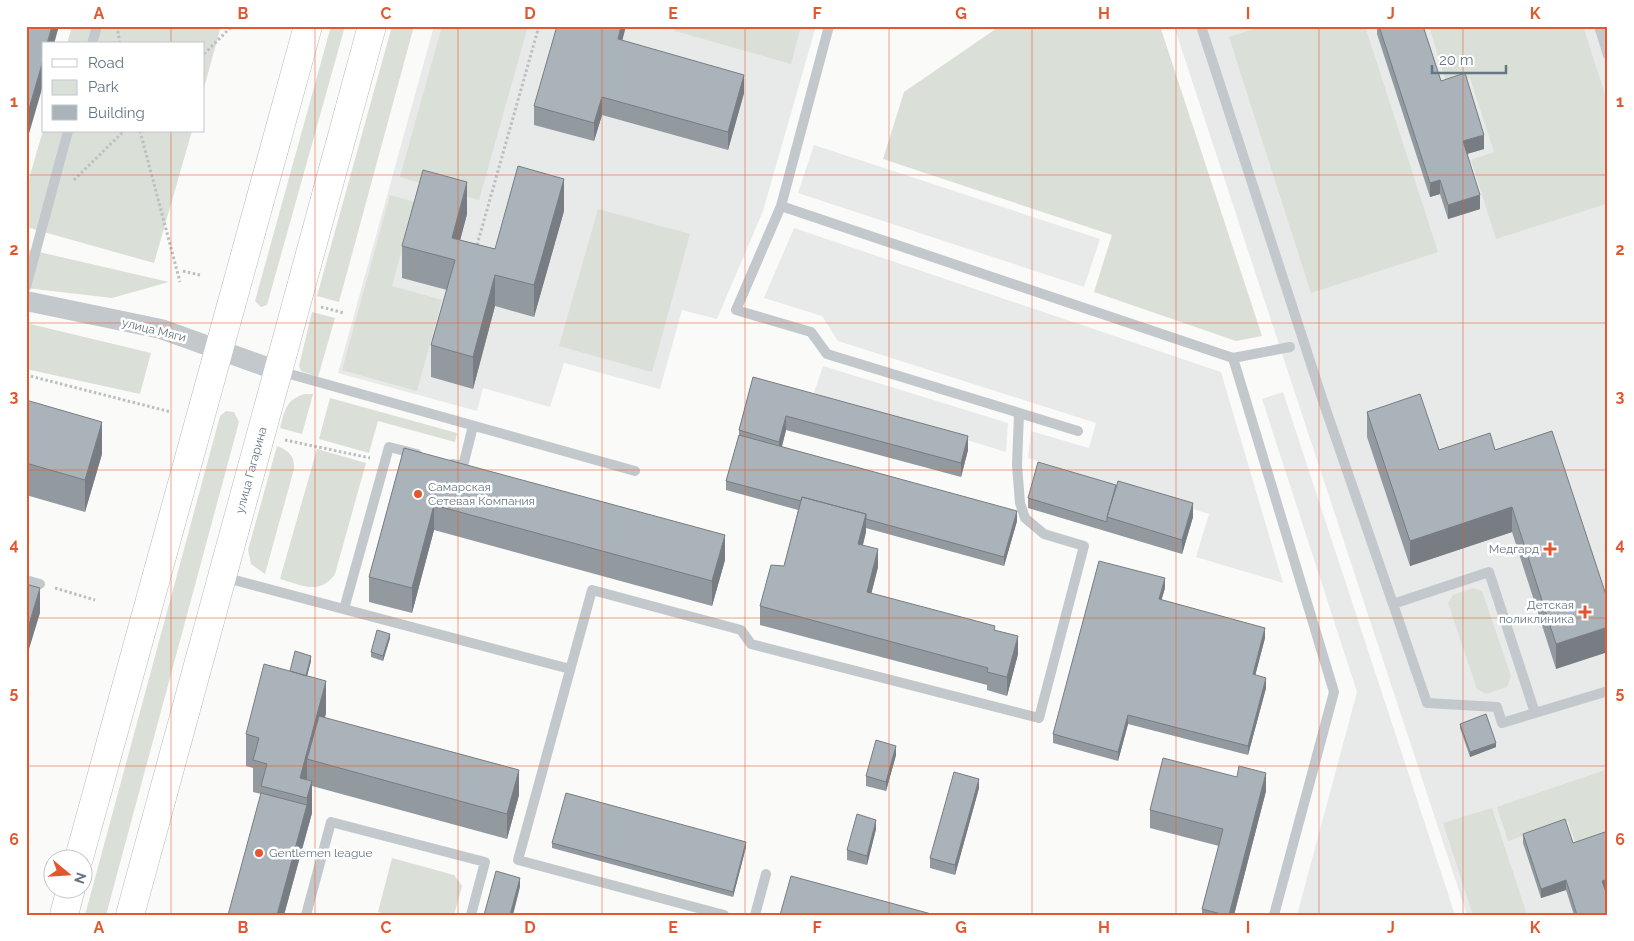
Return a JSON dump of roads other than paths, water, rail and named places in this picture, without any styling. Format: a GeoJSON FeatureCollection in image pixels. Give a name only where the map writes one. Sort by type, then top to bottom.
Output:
{"type":"FeatureCollection","features":[{"type":"Feature","properties":{"kind":"main road"},"geometry":{"type":"LineString","coordinates":[[82,848],[308,26]]}},
{"type":"Feature","properties":{"kind":"main road","name":"улица Гагарина"},"geometry":{"type":"LineString","coordinates":[[130,915],[372,26]]}},
{"type":"Feature","properties":{"kind":"main road"},"geometry":{"type":"LineString","coordinates":[[64,915],[68,898]]}},
{"type":"Feature","properties":{"kind":"street","name":"улица Мяги"},"geometry":{"type":"LineString","coordinates":[[26,301],[161,329],[278,370]]}},
{"type":"Feature","properties":{"kind":"lane"},"geometry":{"type":"LineString","coordinates":[[93,42],[97,26]]}},
{"type":"Feature","properties":{"kind":"lane"},"geometry":{"type":"LineString","coordinates":[[829,26],[781,206],[736,310],[812,332],[827,354],[1078,431]]}},
{"type":"Feature","properties":{"kind":"lane"},"geometry":{"type":"LineString","coordinates":[[1201,26],[1320,392],[1427,703],[1497,707],[1502,723],[1608,691]]}},
{"type":"Feature","properties":{"kind":"lane"},"geometry":{"type":"LineString","coordinates":[[1599,26],[1608,55]]}},
{"type":"Feature","properties":{"kind":"lane"},"geometry":{"type":"LineString","coordinates":[[26,287],[68,132]]}},
{"type":"Feature","properties":{"kind":"lane"},"geometry":{"type":"LineString","coordinates":[[781,206],[1233,358],[1290,347]]}},
{"type":"Feature","properties":{"kind":"lane"},"geometry":{"type":"LineString","coordinates":[[1233,358],[1334,692],[1274,915]]}},
{"type":"Feature","properties":{"kind":"lane"},"geometry":{"type":"LineString","coordinates":[[278,370],[635,471]]}},
{"type":"Feature","properties":{"kind":"lane"},"geometry":{"type":"LineString","coordinates":[[724,915],[518,860],[592,590],[741,630],[751,644],[1039,718],[1084,546],[1044,534],[1025,518],[1020,503],[1017,465],[1019,413]]}},
{"type":"Feature","properties":{"kind":"lane"},"geometry":{"type":"LineString","coordinates":[[444,462],[463,466],[472,426]]}},
{"type":"Feature","properties":{"kind":"lane"},"geometry":{"type":"LineString","coordinates":[[344,609],[389,447],[426,457]]}},
{"type":"Feature","properties":{"kind":"lane"},"geometry":{"type":"LineString","coordinates":[[1393,604],[1488,572],[1535,713]]}},
{"type":"Feature","properties":{"kind":"lane"},"geometry":{"type":"LineString","coordinates":[[222,576],[570,669]]}},
{"type":"Feature","properties":{"kind":"lane"},"geometry":{"type":"LineString","coordinates":[[26,580],[40,584]]}},
{"type":"Feature","properties":{"kind":"lane"},"geometry":{"type":"LineString","coordinates":[[306,915],[331,822],[485,862],[471,915]]}},
{"type":"Feature","properties":{"kind":"lane"},"geometry":{"type":"LineString","coordinates":[[755,915],[766,874]]}},
{"type":"Feature","properties":{"kind":"place","name":"Самарская Сетевая Компания"},"geometry":{"type":"Point","coordinates":[418,494]}},
{"type":"Feature","properties":{"kind":"place","name":"Медгард"},"geometry":{"type":"Point","coordinates":[1550,549]}},
{"type":"Feature","properties":{"kind":"place","name":"Детская поликлиника"},"geometry":{"type":"Point","coordinates":[1585,612]}},
{"type":"Feature","properties":{"kind":"place","name":"Gentlemen league"},"geometry":{"type":"Point","coordinates":[259,853]}}]}
